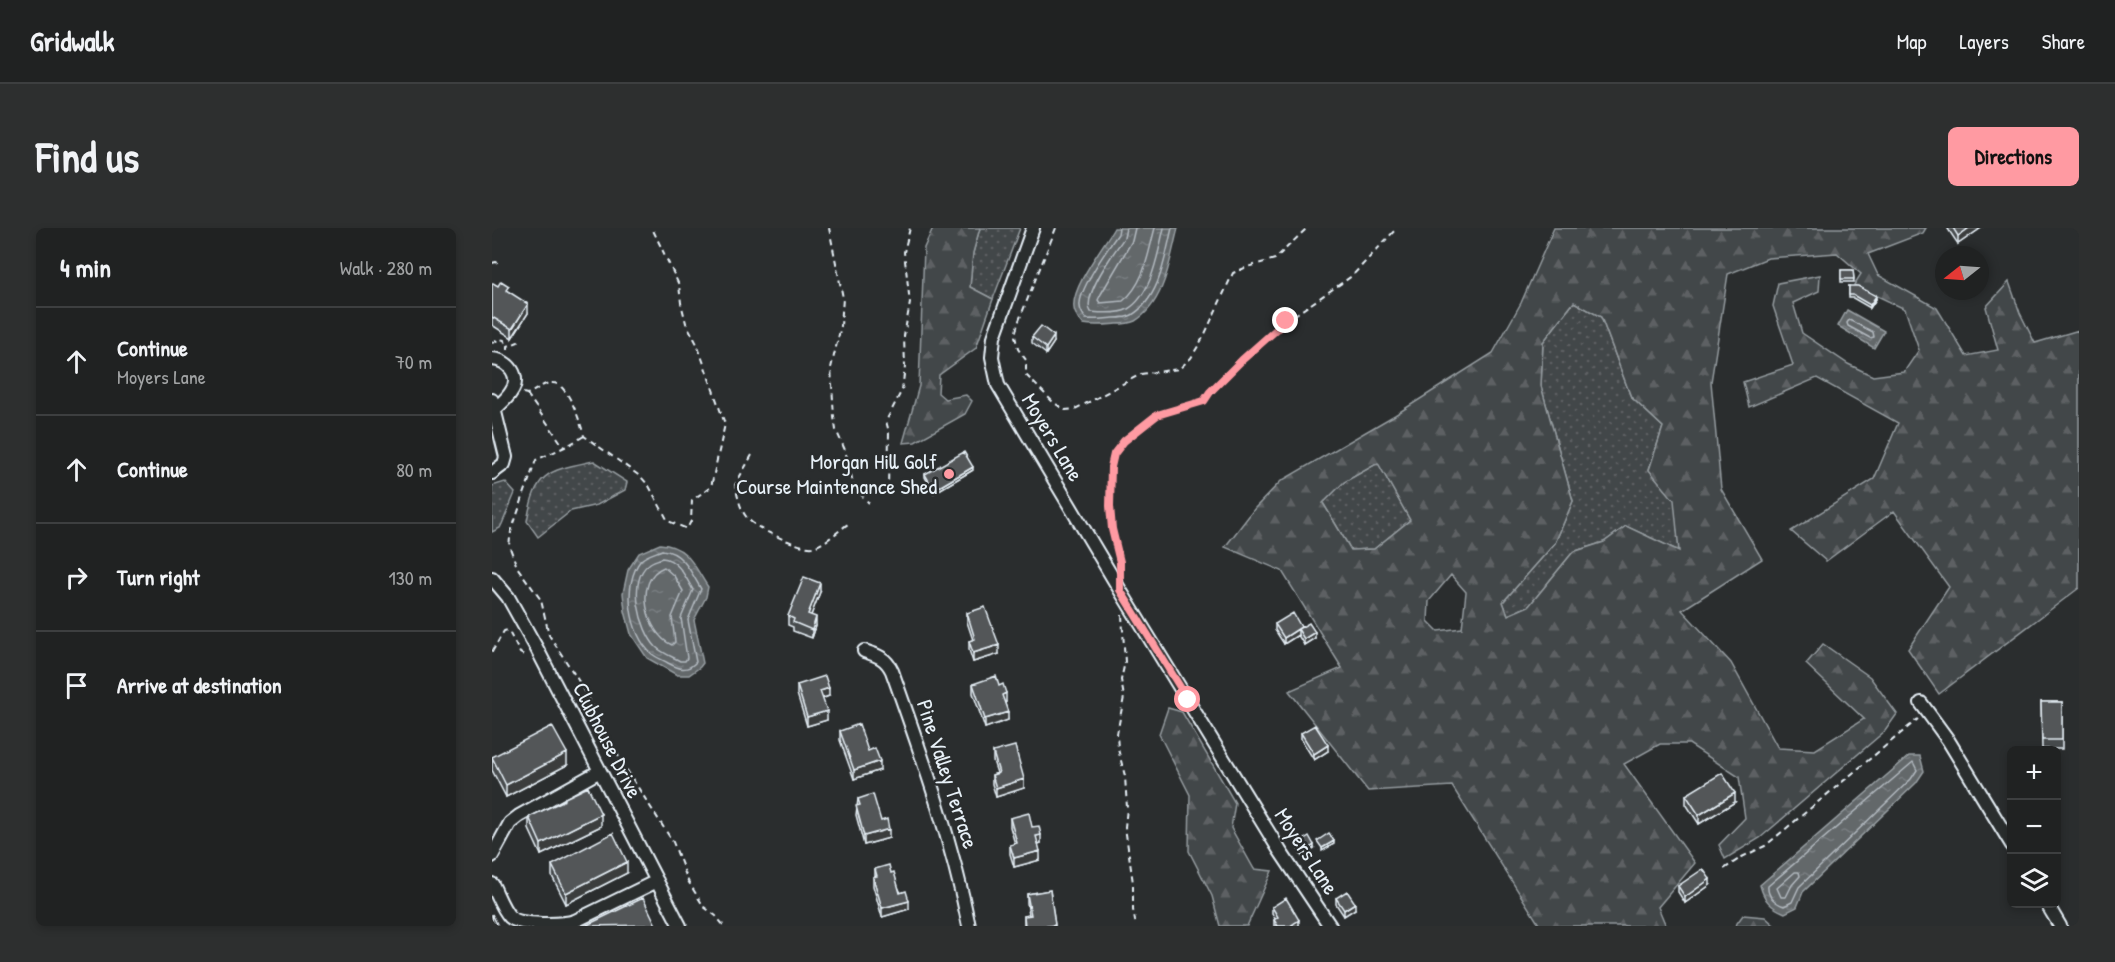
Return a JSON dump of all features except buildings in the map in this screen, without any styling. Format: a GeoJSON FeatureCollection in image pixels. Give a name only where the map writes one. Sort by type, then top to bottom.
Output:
{"type":"FeatureCollection","features":[{"type":"Feature","properties":{"kind":"street","name":"Moyers Lane"},"geometry":{"type":"LineString","coordinates":[[1033,228],[994,338],[992,357],[998,385],[1280,851],[1330,926]]}},
{"type":"Feature","properties":{"kind":"street"},"geometry":{"type":"LineString","coordinates":[[492,473],[500,469],[506,457],[493,405],[511,393],[515,377],[510,367],[497,360]]}},
{"type":"Feature","properties":{"kind":"street","name":"Clubhouse Drive"},"geometry":{"type":"LineString","coordinates":[[492,578],[508,597],[537,649],[680,926]]}},
{"type":"Feature","properties":{"kind":"street","name":"Pine Valley Terrace"},"geometry":{"type":"LineString","coordinates":[[864,651],[888,662],[892,671],[935,791],[959,876],[969,926]]}},
{"type":"Feature","properties":{"kind":"street"},"geometry":{"type":"LineString","coordinates":[[1924,708],[1948,740],[2007,837]]}},
{"type":"Feature","properties":{"kind":"street"},"geometry":{"type":"LineString","coordinates":[[492,856],[510,823],[600,771]]}},
{"type":"Feature","properties":{"kind":"street"},"geometry":{"type":"LineString","coordinates":[[492,884],[511,918],[537,923],[564,924],[575,921],[657,881]]}},
{"type":"Feature","properties":{"kind":"street"},"geometry":{"type":"LineString","coordinates":[[2050,908],[2060,926]]}},
{"type":"Feature","properties":{"kind":"path"},"geometry":{"type":"LineString","coordinates":[[527,394],[552,382],[559,384],[580,419],[584,436],[641,477],[668,521],[685,528],[688,527],[691,521],[692,500],[711,487],[725,424],[697,344],[686,323],[679,285],[652,228]]}},
{"type":"Feature","properties":{"kind":"path"},"geometry":{"type":"LineString","coordinates":[[830,228],[843,298],[841,326],[831,368],[834,417],[854,487],[869,503]]}},
{"type":"Feature","properties":{"kind":"path"},"geometry":{"type":"LineString","coordinates":[[888,491],[889,432],[886,421],[902,390],[905,368],[904,336],[910,303],[904,252],[910,228]]}},
{"type":"Feature","properties":{"kind":"path"},"geometry":{"type":"LineString","coordinates":[[1056,228],[1018,323],[1015,336],[1018,349],[1026,360],[1026,375],[1041,391],[1065,410],[1075,409],[1141,374],[1179,369],[1191,358],[1204,336],[1233,273],[1275,259],[1307,228]]}},
{"type":"Feature","properties":{"kind":"path"},"geometry":{"type":"LineString","coordinates":[[1120,590],[1120,562],[1112,529],[1110,506],[1111,467],[1114,454],[1124,441],[1157,415],[1204,401],[1242,360],[1286,321],[1352,276],[1397,228]]}},
{"type":"Feature","properties":{"kind":"path"},"geometry":{"type":"LineString","coordinates":[[492,263],[500,264]]}},
{"type":"Feature","properties":{"kind":"path"},"geometry":{"type":"LineString","coordinates":[[497,360],[508,346],[518,342],[521,338]]}},
{"type":"Feature","properties":{"kind":"path"},"geometry":{"type":"LineString","coordinates":[[492,343],[500,339],[504,340],[508,346]]}},
{"type":"Feature","properties":{"kind":"path"},"geometry":{"type":"LineString","coordinates":[[514,388],[527,394],[564,447]]}},
{"type":"Feature","properties":{"kind":"path"},"geometry":{"type":"LineString","coordinates":[[584,436],[536,460],[516,516],[509,545],[517,567],[541,600],[545,610],[546,625],[552,640],[578,680],[621,761],[673,842],[688,881],[704,907],[716,916],[723,926]]}},
{"type":"Feature","properties":{"kind":"path"},"geometry":{"type":"LineString","coordinates":[[752,454],[735,485],[742,509],[749,521],[766,531],[812,547],[848,524]]}},
{"type":"Feature","properties":{"kind":"path"},"geometry":{"type":"LineString","coordinates":[[1121,610],[1125,662],[1121,680],[1124,697],[1117,742],[1125,776],[1127,808],[1125,827],[1136,926]]}},
{"type":"Feature","properties":{"kind":"path"},"geometry":{"type":"LineString","coordinates":[[492,652],[504,631],[508,630],[520,653],[524,655],[552,640]]}},
{"type":"Feature","properties":{"kind":"path"},"geometry":{"type":"LineString","coordinates":[[1724,869],[1765,846],[1924,708]]}},
{"type":"Feature","properties":{"kind":"green space"},"geometry":{"type":"Polygon","coordinates":[[[933,228],[980,228],[973,253],[970,287],[993,299],[976,348],[939,375],[938,393],[945,399],[966,395],[972,401],[965,414],[915,442],[903,443],[919,386],[924,248],[933,228]]]}},
{"type":"Feature","properties":{"kind":"green space"},"geometry":{"type":"Polygon","coordinates":[[[980,228],[1020,228],[993,299],[970,287],[973,253],[980,228]]]}},
{"type":"Feature","properties":{"kind":"green space"},"geometry":{"type":"Polygon","coordinates":[[[1554,228],[1926,228],[1923,233],[1868,254],[1878,275],[1937,308],[1966,356],[1998,350],[1986,307],[2009,282],[2020,313],[2035,343],[2079,330],[2079,588],[1939,694],[1908,649],[1949,587],[1894,511],[1826,561],[1791,531],[1874,479],[1898,423],[1817,378],[1749,407],[1743,382],[1793,365],[1773,306],[1778,283],[1820,275],[1819,291],[1793,303],[1802,333],[1848,364],[1873,376],[1904,372],[1919,350],[1905,309],[1854,285],[1861,274],[1837,253],[1768,258],[1728,274],[1711,382],[1721,489],[1762,559],[1682,610],[1731,663],[1778,748],[1815,750],[1864,719],[1806,664],[1823,644],[1870,677],[1897,714],[1885,731],[1760,838],[1725,859],[1719,845],[1745,818],[1739,777],[1689,744],[1660,744],[1624,764],[1695,863],[1658,907],[1666,926],[1540,926],[1452,786],[1368,791],[1289,691],[1342,668],[1282,571],[1225,547],[1255,508],[1281,481],[1395,415],[1493,353],[1521,303],[1554,228]],[[1574,302],[1543,342],[1541,386],[1573,501],[1555,543],[1503,602],[1508,615],[1529,606],[1573,552],[1604,542],[1626,526],[1679,551],[1674,500],[1649,470],[1663,427],[1631,397],[1601,317],[1574,302]],[[1378,463],[1344,482],[1323,503],[1351,550],[1374,549],[1410,520],[1378,463]],[[1451,575],[1429,601],[1428,621],[1438,631],[1462,628],[1466,592],[1451,575]]]}},
{"type":"Feature","properties":{"kind":"green space"},"geometry":{"type":"Polygon","coordinates":[[[1574,302],[1601,317],[1631,397],[1663,427],[1649,469],[1675,500],[1679,551],[1626,526],[1604,542],[1573,552],[1529,606],[1508,615],[1503,602],[1555,543],[1573,501],[1541,386],[1543,342],[1574,302]]]}},
{"type":"Feature","properties":{"kind":"green space"},"geometry":{"type":"Polygon","coordinates":[[[594,461],[627,482],[625,490],[597,505],[571,511],[538,537],[527,521],[535,492],[540,483],[555,471],[594,461]]]}},
{"type":"Feature","properties":{"kind":"green space"},"geometry":{"type":"Polygon","coordinates":[[[1378,463],[1410,520],[1374,549],[1351,550],[1323,503],[1344,482],[1378,463]]]}},
{"type":"Feature","properties":{"kind":"green space"},"geometry":{"type":"Polygon","coordinates":[[[505,482],[515,493],[500,528],[492,532],[492,486],[505,482]]]}},
{"type":"Feature","properties":{"kind":"green space"},"geometry":{"type":"Polygon","coordinates":[[[1168,708],[1182,712],[1235,803],[1231,828],[1254,869],[1272,871],[1247,926],[1220,926],[1212,896],[1189,851],[1190,795],[1159,734],[1168,708]]]}},
{"type":"Feature","properties":{"kind":"green space"},"geometry":{"type":"Polygon","coordinates":[[[1743,915],[1765,917],[1775,926],[1735,926],[1743,915]]]}},
{"type":"Feature","properties":{"kind":"water"},"geometry":{"type":"Polygon","coordinates":[[[1114,228],[1178,228],[1165,279],[1153,303],[1135,321],[1123,324],[1083,324],[1074,310],[1074,299],[1089,267],[1114,228]]]}},
{"type":"Feature","properties":{"kind":"water"},"geometry":{"type":"Polygon","coordinates":[[[1847,310],[1884,331],[1874,348],[1838,326],[1847,310]]]}},
{"type":"Feature","properties":{"kind":"water"},"geometry":{"type":"Polygon","coordinates":[[[660,544],[684,553],[708,587],[706,597],[694,620],[703,663],[689,675],[677,675],[647,658],[631,634],[625,611],[623,593],[628,570],[639,553],[660,544]]]}},
{"type":"Feature","properties":{"kind":"water"},"geometry":{"type":"Polygon","coordinates":[[[1909,756],[1920,756],[1924,771],[1916,783],[1803,892],[1797,907],[1785,913],[1775,908],[1763,895],[1760,885],[1909,756]]]}},
{"type":"Feature","properties":{"kind":"place","name":"Morgan Hill Golf Course Maintenance Shed"},"geometry":{"type":"Point","coordinates":[949,474]}},
{"type":"Feature","properties":{"kind":"route"},"geometry":{"type":"LineString","coordinates":[[1188,700],[1120,590],[1120,562],[1112,529],[1110,506],[1111,467],[1114,454],[1124,441],[1157,415],[1204,401],[1242,360],[1286,321]]}}]}
